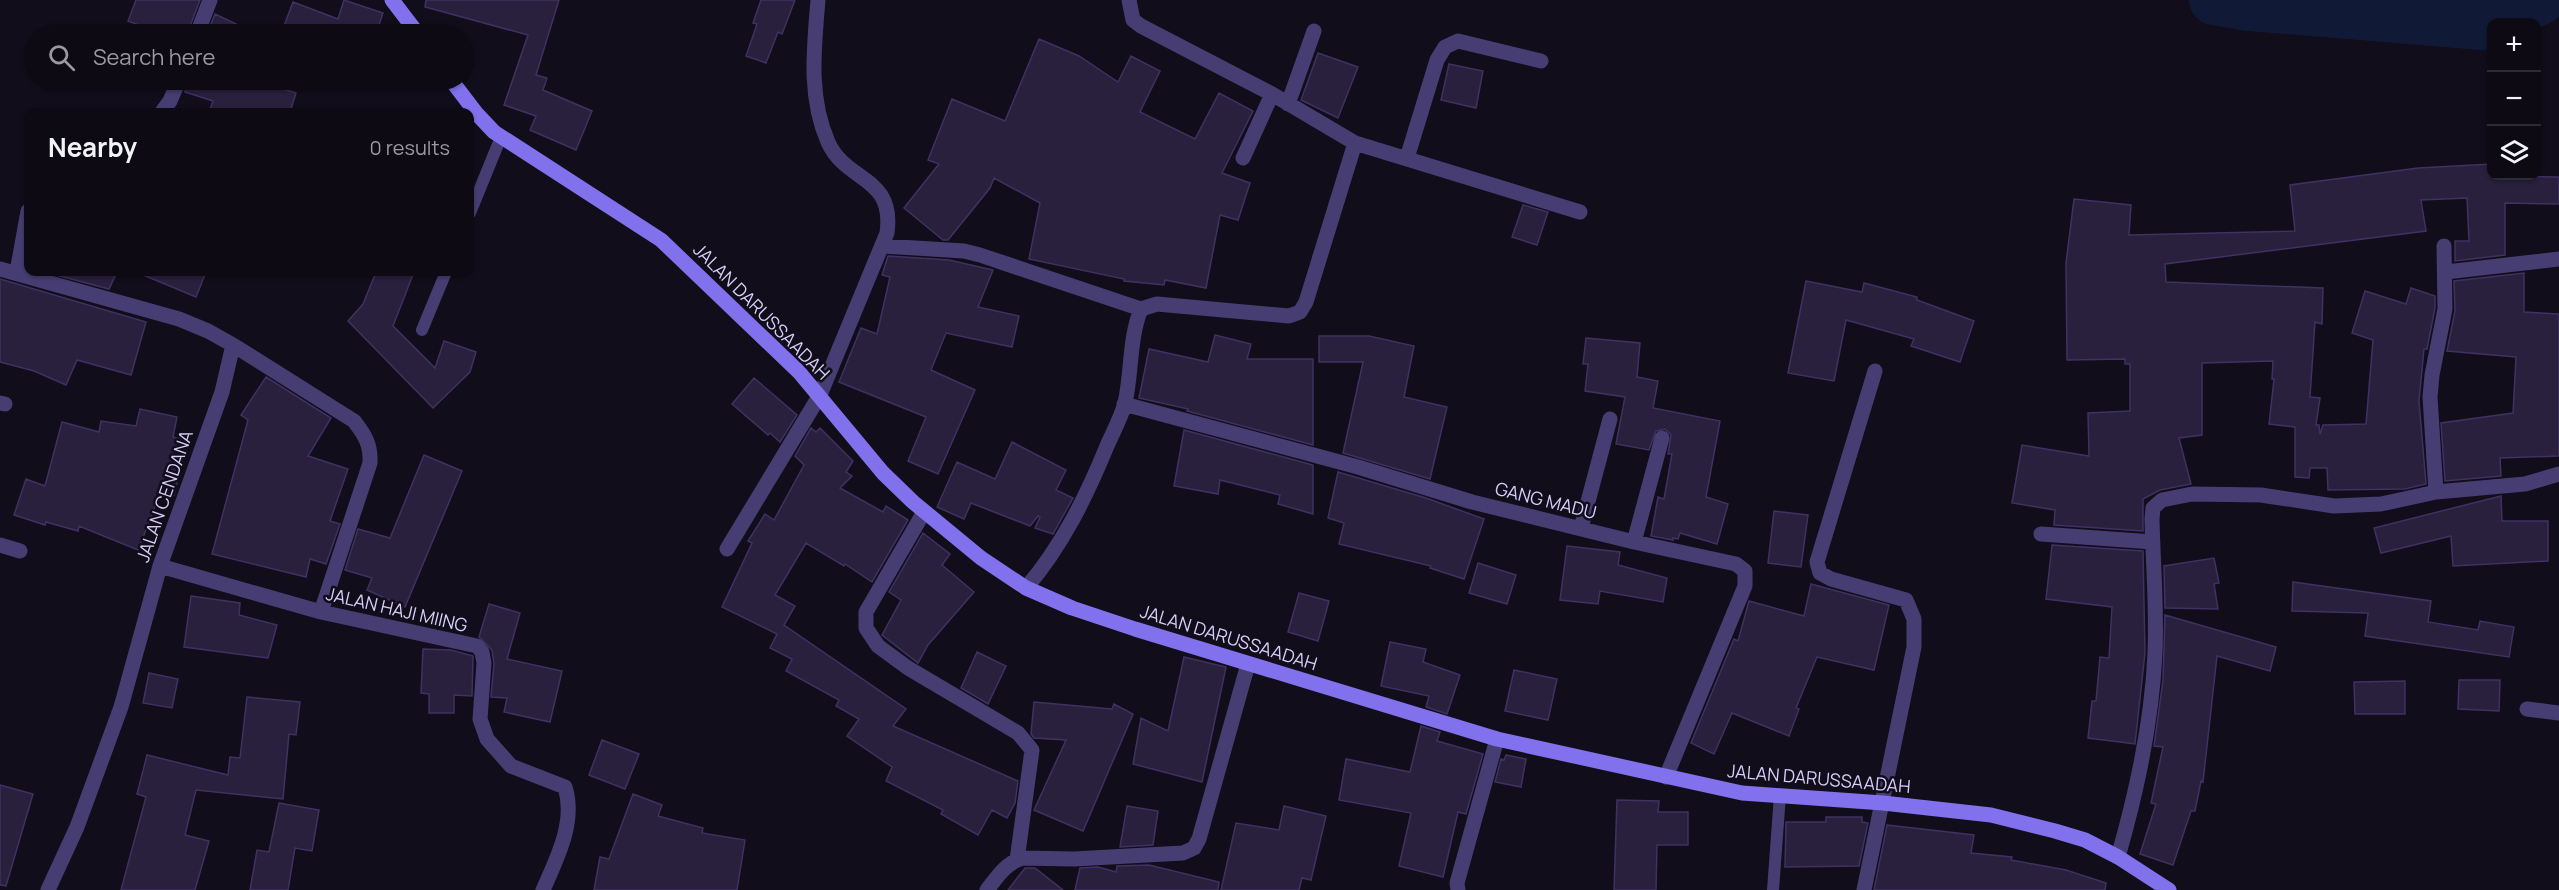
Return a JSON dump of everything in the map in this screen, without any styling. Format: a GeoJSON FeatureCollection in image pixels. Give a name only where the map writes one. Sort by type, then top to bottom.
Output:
{"type":"FeatureCollection","features":[{"type":"Feature","properties":{"kind":"street"},"geometry":{"type":"LineString","coordinates":[[201,24],[210,0]]}},
{"type":"Feature","properties":{"kind":"street"},"geometry":{"type":"LineString","coordinates":[[392,0],[410,24]]}},
{"type":"Feature","properties":{"kind":"street"},"geometry":{"type":"LineString","coordinates":[[727,549],[820,395],[883,246],[889,220],[882,194],[835,155],[827,141],[814,99],[813,76],[818,0]]}},
{"type":"Feature","properties":{"kind":"street"},"geometry":{"type":"LineString","coordinates":[[1129,0],[1133,20],[1140,26],[1272,94],[1355,143],[1580,212]]}},
{"type":"Feature","properties":{"kind":"street"},"geometry":{"type":"LineString","coordinates":[[1288,104],[1314,30]]}},
{"type":"Feature","properties":{"kind":"street"},"geometry":{"type":"LineString","coordinates":[[1407,158],[1437,60],[1445,47],[1458,41],[1541,61]]}},
{"type":"Feature","properties":{"kind":"street"},"geometry":{"type":"LineString","coordinates":[[165,108],[175,90]]}},
{"type":"Feature","properties":{"kind":"street","name":"JALAN DARUSSAADAH"},"geometry":{"type":"LineString","coordinates":[[459,90],[472,108]]}},
{"type":"Feature","properties":{"kind":"street"},"geometry":{"type":"LineString","coordinates":[[1244,158],[1272,94]]}},
{"type":"Feature","properties":{"kind":"street","name":"JALAN DARUSSAADAH"},"geometry":{"type":"LineString","coordinates":[[474,110],[501,137],[661,240],[756,329],[820,395],[840,424],[883,473],[924,512],[981,558],[1026,588],[1083,612],[1497,739],[1742,793],[1883,803],[1990,815],[2024,822],[2085,840],[2118,857],[2169,890]]}},
{"type":"Feature","properties":{"kind":"street"},"geometry":{"type":"LineString","coordinates":[[883,246],[964,251],[1141,309],[1157,304],[1288,316],[1300,312],[1306,302],[1355,143]]}},
{"type":"Feature","properties":{"kind":"street"},"geometry":{"type":"LineString","coordinates":[[16,272],[24,231]]}},
{"type":"Feature","properties":{"kind":"street"},"geometry":{"type":"LineString","coordinates":[[2436,492],[2430,397],[2444,315],[2446,272],[2444,246]]}},
{"type":"Feature","properties":{"kind":"street"},"geometry":{"type":"LineString","coordinates":[[2446,272],[2559,259]]}},
{"type":"Feature","properties":{"kind":"street"},"geometry":{"type":"LineString","coordinates":[[0,268],[24,274]]}},
{"type":"Feature","properties":{"kind":"street"},"geometry":{"type":"LineString","coordinates":[[30,276],[179,319],[208,331],[354,421],[364,433],[371,448],[370,463],[321,612]]}},
{"type":"Feature","properties":{"kind":"street"},"geometry":{"type":"LineString","coordinates":[[1026,588],[1048,562],[1071,524],[1095,475],[1124,404],[1136,323],[1141,309]]}},
{"type":"Feature","properties":{"kind":"street","name":"JALAN CENDANA"},"geometry":{"type":"LineString","coordinates":[[48,890],[77,827],[121,707],[160,566],[222,392],[232,345]]}},
{"type":"Feature","properties":{"kind":"street"},"geometry":{"type":"LineString","coordinates":[[1864,890],[1914,647],[1914,619],[1906,600],[1831,579],[1820,573],[1817,562],[1875,371]]}},
{"type":"Feature","properties":{"kind":"street","name":"GANG MADU"},"geometry":{"type":"LineString","coordinates":[[1124,404],[1358,466],[1472,502],[1634,542],[1736,564],[1744,571],[1745,586],[1666,777]]}},
{"type":"Feature","properties":{"kind":"street"},"geometry":{"type":"LineString","coordinates":[[1581,528],[1610,419]]}},
{"type":"Feature","properties":{"kind":"street"},"geometry":{"type":"LineString","coordinates":[[1634,542],[1662,438]]}},
{"type":"Feature","properties":{"kind":"street"},"geometry":{"type":"LineString","coordinates":[[2118,857],[2133,807],[2150,707],[2156,624],[2153,508],[2162,500],[2182,496],[2261,495],[2334,506],[2381,504],[2436,492],[2525,484],[2559,474]]}},
{"type":"Feature","properties":{"kind":"street"},"geometry":{"type":"LineString","coordinates":[[924,512],[866,612],[866,628],[878,646],[908,668],[1018,733],[1032,750],[1017,860]]}},
{"type":"Feature","properties":{"kind":"street"},"geometry":{"type":"LineString","coordinates":[[2041,534],[2153,542]]}},
{"type":"Feature","properties":{"kind":"street"},"geometry":{"type":"LineString","coordinates":[[0,545],[20,551]]}},
{"type":"Feature","properties":{"kind":"street","name":"JALAN HAJI MIING"},"geometry":{"type":"LineString","coordinates":[[160,566],[321,612],[477,646],[482,652],[484,663],[480,719],[487,739],[511,766],[565,787],[570,803],[562,844],[543,890]]}},
{"type":"Feature","properties":{"kind":"street"},"geometry":{"type":"LineString","coordinates":[[987,890],[1003,870],[1017,860],[1183,853],[1194,848],[1199,839],[1248,664]]}},
{"type":"Feature","properties":{"kind":"street"},"geometry":{"type":"LineString","coordinates":[[2528,709],[2559,713]]}},
{"type":"Feature","properties":{"kind":"street"},"geometry":{"type":"LineString","coordinates":[[1458,890],[1457,883],[1497,739]]}},
{"type":"Feature","properties":{"kind":"lane"},"geometry":{"type":"LineString","coordinates":[[474,203],[501,137]]}},
{"type":"Feature","properties":{"kind":"lane"},"geometry":{"type":"LineString","coordinates":[[422,330],[444,276]]}},
{"type":"Feature","properties":{"kind":"lane"},"geometry":{"type":"LineString","coordinates":[[1773,890],[1780,795]]}},
{"type":"Feature","properties":{"kind":"building"},"geometry":{"type":"Polygon","coordinates":[[[136,0],[200,0],[191,24],[136,24],[128,21],[136,0]]]}},
{"type":"Feature","properties":{"kind":"building"},"geometry":{"type":"Polygon","coordinates":[[[344,0],[383,13],[379,24],[285,24],[293,2],[338,19],[344,0]]]}},
{"type":"Feature","properties":{"kind":"building"},"geometry":{"type":"Polygon","coordinates":[[[426,0],[559,0],[536,75],[547,78],[543,90],[592,111],[576,150],[530,130],[536,116],[504,105],[528,35],[425,7],[426,0]]]}},
{"type":"Feature","properties":{"kind":"building"},"geometry":{"type":"Polygon","coordinates":[[[761,0],[795,0],[782,34],[778,32],[766,63],[746,56],[757,24],[753,23],[761,0]]]}},
{"type":"Feature","properties":{"kind":"building"},"geometry":{"type":"Polygon","coordinates":[[[215,14],[236,24],[211,24],[215,14]]]}},
{"type":"Feature","properties":{"kind":"building"},"geometry":{"type":"Polygon","coordinates":[[[1039,39],[1079,56],[1118,82],[1131,56],[1160,71],[1140,112],[1195,139],[1219,93],[1253,111],[1222,173],[1250,183],[1238,220],[1220,215],[1206,288],[1165,280],[1164,285],[1124,281],[1124,279],[1029,259],[1040,203],[994,178],[990,188],[948,240],[943,240],[904,208],[939,164],[928,160],[952,99],[1005,121],[1039,39]]]}},
{"type":"Feature","properties":{"kind":"building"},"geometry":{"type":"Polygon","coordinates":[[[1318,53],[1358,67],[1338,118],[1301,100],[1318,53]]]}},
{"type":"Feature","properties":{"kind":"building"},"geometry":{"type":"Polygon","coordinates":[[[1449,64],[1483,71],[1476,108],[1441,100],[1449,64]]]}},
{"type":"Feature","properties":{"kind":"building"},"geometry":{"type":"Polygon","coordinates":[[[186,90],[286,90],[296,93],[291,108],[210,108],[213,101],[185,92],[186,90]]]}},
{"type":"Feature","properties":{"kind":"building"},"geometry":{"type":"Polygon","coordinates":[[[2487,164],[2487,180],[2541,180],[2541,177],[2559,177],[2559,204],[2505,203],[2505,255],[2455,261],[2455,241],[2469,241],[2467,198],[2421,200],[2426,231],[2165,264],[2166,282],[2323,288],[2322,324],[2315,322],[2310,397],[2320,398],[2316,425],[2319,425],[2320,434],[2323,425],[2366,424],[2373,340],[2352,333],[2365,291],[2406,304],[2411,288],[2435,296],[2427,349],[2424,349],[2419,401],[2426,484],[2405,489],[2328,490],[2327,468],[2310,468],[2309,478],[2295,477],[2295,427],[2269,424],[2274,379],[2272,379],[2273,361],[2202,363],[2202,435],[2179,438],[2191,484],[2160,490],[2143,499],[2143,531],[2054,525],[2055,510],[2012,503],[2022,445],[2089,456],[2088,413],[2130,411],[2130,364],[2125,364],[2125,359],[2067,360],[2066,263],[2074,199],[2131,205],[2129,235],[2295,231],[2290,185],[2418,168],[2487,164]]]}},
{"type":"Feature","properties":{"kind":"building"},"geometry":{"type":"Polygon","coordinates":[[[1523,205],[1548,212],[1537,245],[1512,237],[1523,205]]]}},
{"type":"Feature","properties":{"kind":"building"},"geometry":{"type":"Polygon","coordinates":[[[888,256],[949,260],[993,270],[978,307],[1019,316],[1012,347],[946,333],[931,370],[975,390],[938,474],[908,461],[926,417],[839,382],[861,328],[877,334],[890,277],[882,275],[888,256]]]}},
{"type":"Feature","properties":{"kind":"building"},"geometry":{"type":"Polygon","coordinates":[[[2524,273],[2524,312],[2559,314],[2559,456],[2500,458],[2501,476],[2445,481],[2441,423],[2513,413],[2516,357],[2447,351],[2455,311],[2454,281],[2524,273]]]}},
{"type":"Feature","properties":{"kind":"building"},"geometry":{"type":"Polygon","coordinates":[[[60,276],[115,276],[109,289],[60,276]]]}},
{"type":"Feature","properties":{"kind":"building"},"geometry":{"type":"Polygon","coordinates":[[[146,276],[204,276],[196,297],[146,276]]]}},
{"type":"Feature","properties":{"kind":"building"},"geometry":{"type":"Polygon","coordinates":[[[374,276],[412,276],[393,326],[435,368],[444,341],[476,352],[470,372],[433,408],[348,321],[363,304],[374,276]]]}},
{"type":"Feature","properties":{"kind":"building"},"geometry":{"type":"Polygon","coordinates":[[[0,279],[146,322],[131,375],[77,360],[66,385],[34,371],[0,362],[0,279]]]}},
{"type":"Feature","properties":{"kind":"building"},"geometry":{"type":"Polygon","coordinates":[[[1806,281],[1862,292],[1864,283],[1917,297],[1917,300],[1974,321],[1960,362],[1911,346],[1914,339],[1846,320],[1834,381],[1788,373],[1806,281]]]}},
{"type":"Feature","properties":{"kind":"building"},"geometry":{"type":"Polygon","coordinates":[[[1215,335],[1251,344],[1247,359],[1313,359],[1313,445],[1187,411],[1188,409],[1139,398],[1149,349],[1208,362],[1215,335]]]}},
{"type":"Feature","properties":{"kind":"building"},"geometry":{"type":"Polygon","coordinates":[[[1319,336],[1369,336],[1414,346],[1404,397],[1447,407],[1430,479],[1343,453],[1363,362],[1319,362],[1319,336]]]}},
{"type":"Feature","properties":{"kind":"building"},"geometry":{"type":"Polygon","coordinates":[[[1586,338],[1640,343],[1637,377],[1658,381],[1653,408],[1720,421],[1706,497],[1728,504],[1717,544],[1680,533],[1678,539],[1673,538],[1673,540],[1651,536],[1658,497],[1664,499],[1672,454],[1668,454],[1671,435],[1665,429],[1656,431],[1649,450],[1616,444],[1625,397],[1585,391],[1588,364],[1583,364],[1586,338]]]}},
{"type":"Feature","properties":{"kind":"building"},"geometry":{"type":"Polygon","coordinates":[[[266,377],[331,418],[308,456],[348,469],[330,521],[340,524],[326,564],[310,559],[306,577],[212,554],[248,420],[241,415],[266,377]]]}},
{"type":"Feature","properties":{"kind":"building"},"geometry":{"type":"Polygon","coordinates":[[[754,378],[797,415],[780,442],[770,433],[768,435],[732,404],[754,378]]]}},
{"type":"Feature","properties":{"kind":"building"},"geometry":{"type":"Polygon","coordinates":[[[140,409],[177,417],[173,437],[187,441],[174,495],[161,492],[138,550],[79,526],[78,531],[46,522],[45,525],[14,515],[26,479],[45,486],[62,422],[99,432],[101,421],[136,426],[140,409]]]}},
{"type":"Feature","properties":{"kind":"building"},"geometry":{"type":"Polygon","coordinates":[[[811,428],[816,432],[820,428],[853,461],[846,472],[852,476],[840,488],[883,512],[886,506],[908,520],[872,582],[806,543],[775,595],[795,606],[784,625],[906,709],[893,726],[1018,781],[1015,803],[1007,818],[992,810],[978,835],[941,814],[943,810],[886,781],[892,767],[847,736],[859,719],[836,706],[839,700],[786,671],[792,659],[770,648],[777,634],[722,607],[752,543],[748,541],[765,514],[774,520],[804,465],[795,456],[811,428]]]}},
{"type":"Feature","properties":{"kind":"building"},"geometry":{"type":"Polygon","coordinates":[[[1184,430],[1313,465],[1313,514],[1278,504],[1280,495],[1220,480],[1218,494],[1174,486],[1184,430]]]}},
{"type":"Feature","properties":{"kind":"building"},"geometry":{"type":"Polygon","coordinates":[[[1012,442],[1066,470],[1056,490],[1073,498],[1053,534],[1035,528],[1040,517],[1038,516],[1030,526],[971,503],[964,519],[937,507],[957,462],[995,479],[1012,442]]]}},
{"type":"Feature","properties":{"kind":"building"},"geometry":{"type":"Polygon","coordinates":[[[424,455],[462,471],[405,607],[367,590],[372,578],[345,570],[358,529],[390,538],[424,455]]]}},
{"type":"Feature","properties":{"kind":"building"},"geometry":{"type":"Polygon","coordinates":[[[1338,472],[1426,498],[1484,519],[1464,579],[1430,568],[1431,566],[1339,544],[1344,523],[1328,518],[1338,472]]]}},
{"type":"Feature","properties":{"kind":"building"},"geometry":{"type":"Polygon","coordinates":[[[2501,496],[2502,521],[2548,521],[2548,561],[2453,566],[2451,536],[2381,553],[2374,528],[2501,496]]]}},
{"type":"Feature","properties":{"kind":"building"},"geometry":{"type":"Polygon","coordinates":[[[1774,511],[1808,515],[1801,567],[1768,563],[1774,511]]]}},
{"type":"Feature","properties":{"kind":"building"},"geometry":{"type":"Polygon","coordinates":[[[923,533],[950,554],[942,565],[974,592],[928,645],[918,663],[882,635],[901,600],[889,592],[923,533]]]}},
{"type":"Feature","properties":{"kind":"building"},"geometry":{"type":"Polygon","coordinates":[[[2052,545],[2143,551],[2145,653],[2135,744],[2088,738],[2092,701],[2096,701],[2100,657],[2109,658],[2112,607],[2046,599],[2052,545]]]}},
{"type":"Feature","properties":{"kind":"building"},"geometry":{"type":"Polygon","coordinates":[[[1567,546],[1620,552],[1618,565],[1667,578],[1663,602],[1600,591],[1598,604],[1560,600],[1567,546]]]}},
{"type":"Feature","properties":{"kind":"building"},"geometry":{"type":"Polygon","coordinates":[[[2214,558],[2219,583],[2214,584],[2218,609],[2165,608],[2164,566],[2214,558]]]}},
{"type":"Feature","properties":{"kind":"building"},"geometry":{"type":"Polygon","coordinates":[[[1478,563],[1516,575],[1507,604],[1469,593],[1478,563]]]}},
{"type":"Feature","properties":{"kind":"building"},"geometry":{"type":"Polygon","coordinates":[[[2293,582],[2431,601],[2428,622],[2478,630],[2480,621],[2514,627],[2509,657],[2365,636],[2368,613],[2292,611],[2293,582]]]}},
{"type":"Feature","properties":{"kind":"building"},"geometry":{"type":"Polygon","coordinates":[[[1811,584],[1889,605],[1874,670],[1817,657],[1796,708],[1799,709],[1789,736],[1732,713],[1714,754],[1691,743],[1734,639],[1738,641],[1749,601],[1804,616],[1811,584]]]}},
{"type":"Feature","properties":{"kind":"building"},"geometry":{"type":"Polygon","coordinates":[[[1299,593],[1329,601],[1318,641],[1288,632],[1299,593]]]}},
{"type":"Feature","properties":{"kind":"building"},"geometry":{"type":"Polygon","coordinates":[[[191,596],[240,603],[239,615],[277,625],[268,658],[184,647],[191,596]]]}},
{"type":"Feature","properties":{"kind":"building"},"geometry":{"type":"Polygon","coordinates":[[[489,604],[520,613],[507,659],[562,671],[550,722],[504,712],[507,698],[491,697],[494,664],[492,650],[479,637],[489,604]]]}},
{"type":"Feature","properties":{"kind":"building"},"geometry":{"type":"Polygon","coordinates":[[[2165,615],[2276,647],[2270,671],[2217,656],[2203,782],[2201,781],[2195,811],[2191,811],[2173,865],[2140,854],[2156,804],[2151,803],[2163,747],[2154,746],[2163,680],[2165,615]]]}},
{"type":"Feature","properties":{"kind":"building"},"geometry":{"type":"Polygon","coordinates":[[[1390,642],[1426,649],[1423,662],[1460,675],[1447,714],[1426,707],[1429,696],[1381,686],[1390,642]]]}},
{"type":"Feature","properties":{"kind":"building"},"geometry":{"type":"Polygon","coordinates":[[[423,649],[451,650],[473,656],[472,696],[454,695],[454,713],[429,713],[429,694],[421,693],[423,649]]]}},
{"type":"Feature","properties":{"kind":"building"},"geometry":{"type":"Polygon","coordinates":[[[977,652],[1006,666],[988,704],[961,688],[977,652]]]}},
{"type":"Feature","properties":{"kind":"building"},"geometry":{"type":"Polygon","coordinates":[[[1184,657],[1226,667],[1202,782],[1133,764],[1141,718],[1168,731],[1184,657]]]}},
{"type":"Feature","properties":{"kind":"building"},"geometry":{"type":"Polygon","coordinates":[[[1514,670],[1557,679],[1548,720],[1505,711],[1514,670]]]}},
{"type":"Feature","properties":{"kind":"building"},"geometry":{"type":"Polygon","coordinates":[[[149,673],[178,679],[172,708],[143,703],[149,673]]]}},
{"type":"Feature","properties":{"kind":"building"},"geometry":{"type":"Polygon","coordinates":[[[2459,680],[2500,680],[2499,711],[2458,709],[2459,680]]]}},
{"type":"Feature","properties":{"kind":"building"},"geometry":{"type":"Polygon","coordinates":[[[2405,681],[2405,714],[2355,714],[2354,682],[2405,681]]]}},
{"type":"Feature","properties":{"kind":"building"},"geometry":{"type":"Polygon","coordinates":[[[247,697],[300,702],[296,735],[289,734],[283,799],[196,790],[185,835],[209,841],[195,890],[121,890],[146,797],[137,794],[147,755],[228,775],[230,757],[240,758],[247,697]]]}},
{"type":"Feature","properties":{"kind":"building"},"geometry":{"type":"Polygon","coordinates":[[[1034,702],[1112,709],[1114,704],[1133,714],[1083,831],[1034,810],[1066,740],[1034,738],[1031,734],[1034,702]]]}},
{"type":"Feature","properties":{"kind":"building"},"geometry":{"type":"Polygon","coordinates":[[[1421,726],[1440,732],[1437,741],[1483,754],[1466,814],[1458,812],[1443,877],[1399,866],[1411,813],[1339,800],[1346,759],[1410,772],[1421,726]]]}},
{"type":"Feature","properties":{"kind":"building"},"geometry":{"type":"Polygon","coordinates":[[[602,740],[639,754],[625,789],[589,775],[602,740]]]}},
{"type":"Feature","properties":{"kind":"building"},"geometry":{"type":"Polygon","coordinates":[[[1506,755],[1526,759],[1521,787],[1495,782],[1501,759],[1504,760],[1506,755]]]}},
{"type":"Feature","properties":{"kind":"building"},"geometry":{"type":"Polygon","coordinates":[[[0,785],[33,794],[6,886],[0,885],[0,785]]]}},
{"type":"Feature","properties":{"kind":"building"},"geometry":{"type":"Polygon","coordinates":[[[633,794],[662,805],[658,816],[703,828],[702,833],[745,840],[737,890],[594,890],[600,857],[609,859],[633,794]]]}},
{"type":"Feature","properties":{"kind":"building"},"geometry":{"type":"Polygon","coordinates":[[[1617,800],[1659,801],[1658,812],[1688,812],[1688,845],[1657,845],[1656,890],[1614,890],[1617,800]]]}},
{"type":"Feature","properties":{"kind":"building"},"geometry":{"type":"Polygon","coordinates":[[[279,803],[319,810],[312,851],[295,848],[288,890],[250,890],[257,850],[269,852],[279,803]]]}},
{"type":"Feature","properties":{"kind":"building"},"geometry":{"type":"Polygon","coordinates":[[[1127,806],[1158,811],[1153,845],[1120,847],[1127,806]]]}},
{"type":"Feature","properties":{"kind":"building"},"geometry":{"type":"Polygon","coordinates":[[[1284,806],[1326,816],[1311,880],[1302,878],[1299,890],[1221,890],[1236,823],[1279,830],[1284,806]]]}},
{"type":"Feature","properties":{"kind":"building"},"geometry":{"type":"Polygon","coordinates":[[[1826,817],[1862,817],[1862,822],[1868,823],[1859,866],[1785,867],[1786,822],[1826,822],[1826,817]]]}},
{"type":"Feature","properties":{"kind":"building"},"geometry":{"type":"Polygon","coordinates":[[[1887,825],[1974,835],[1971,853],[2012,857],[2011,860],[2066,870],[2106,883],[2105,890],[1874,890],[1887,825]]]}},
{"type":"Feature","properties":{"kind":"building"},"geometry":{"type":"Polygon","coordinates":[[[1149,865],[1219,882],[1218,890],[1075,890],[1080,868],[1098,867],[1116,872],[1117,866],[1149,865]]]}},
{"type":"Feature","properties":{"kind":"building"},"geometry":{"type":"Polygon","coordinates":[[[1025,868],[1035,868],[1063,890],[1008,890],[1025,868]]]}},
{"type":"Feature","properties":{"kind":"waterway"},"geometry":{"type":"LineString","coordinates":[[2214,0],[2249,6],[2482,25],[2540,0]]}}]}
